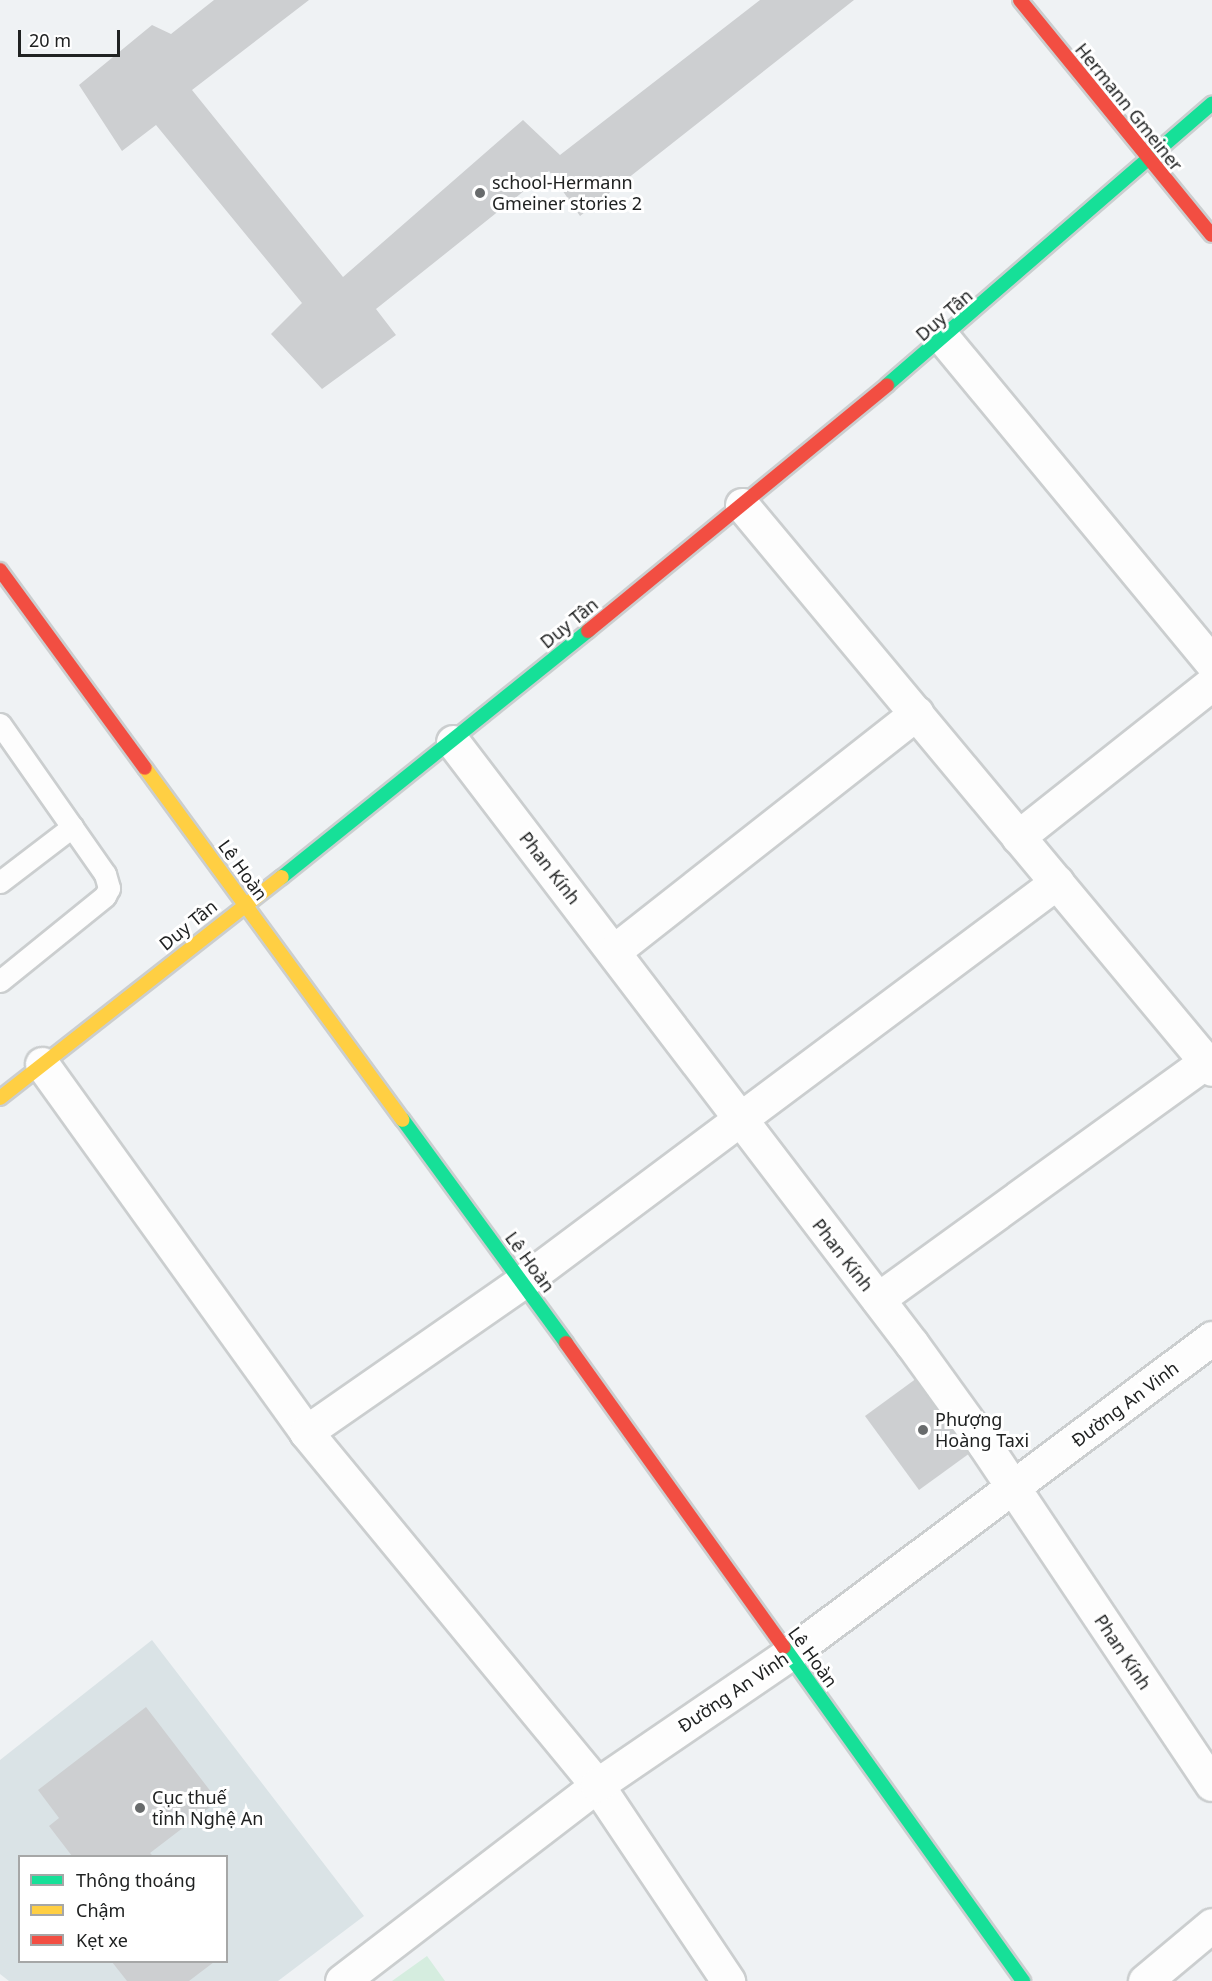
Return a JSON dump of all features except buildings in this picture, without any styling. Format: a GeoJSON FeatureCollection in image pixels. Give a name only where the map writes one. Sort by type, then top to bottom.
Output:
{"type":"FeatureCollection","features":[{"type":"Feature","properties":{"kind":"street","name":"Hermann Gmeiner"},"geometry":{"type":"LineString","coordinates":[[1020,0],[1149,161],[1212,235]]}},
{"type":"Feature","properties":{"kind":"street","name":"Duy Tân"},"geometry":{"type":"LineString","coordinates":[[0,1098],[245,902],[453,742],[742,505],[944,339],[1149,161],[1212,103]]}},
{"type":"Feature","properties":{"kind":"street"},"geometry":{"type":"LineString","coordinates":[[944,339],[1212,663]]}},
{"type":"Feature","properties":{"kind":"street"},"geometry":{"type":"LineString","coordinates":[[742,505],[1209,1066],[878,1299]]}},
{"type":"Feature","properties":{"kind":"street","name":"Lê Hoàn"},"geometry":{"type":"LineString","coordinates":[[0,570],[522,1282],[1023,1981]]}},
{"type":"Feature","properties":{"kind":"street"},"geometry":{"type":"LineString","coordinates":[[1018,837],[1212,683]]}},
{"type":"Feature","properties":{"kind":"street"},"geometry":{"type":"LineString","coordinates":[[614,951],[916,713]]}},
{"type":"Feature","properties":{"kind":"street","name":"Phan Kính"},"geometry":{"type":"LineString","coordinates":[[453,742],[614,951],[740,1122],[878,1299],[1014,1488],[1212,1784]]}},
{"type":"Feature","properties":{"kind":"street"},"geometry":{"type":"LineString","coordinates":[[306,1432],[522,1282],[740,1122],[1057,882]]}},
{"type":"Feature","properties":{"kind":"street"},"geometry":{"type":"LineString","coordinates":[[42,1064],[306,1432],[597,1785],[728,1981]]}},
{"type":"Feature","properties":{"kind":"street","name":"Đường An Vinh"},"geometry":{"type":"LineString","coordinates":[[342,1981],[597,1785],[789,1654],[1212,1338]]}},
{"type":"Feature","properties":{"kind":"street"},"geometry":{"type":"LineString","coordinates":[[1145,1981],[1212,1925]]}},
{"type":"Feature","properties":{"kind":"lane"},"geometry":{"type":"LineString","coordinates":[[0,724],[105,874],[109,888],[105,896],[0,981]]}},
{"type":"Feature","properties":{"kind":"lane"},"geometry":{"type":"LineString","coordinates":[[0,882],[72,827]]}},
{"type":"Feature","properties":{"kind":"shaded area","name":"Cục thuế tỉnh Nghệ An"},"geometry":{"type":"Polygon","coordinates":[[[152,1640],[364,1916],[278,1981],[9,1981],[0,1974],[0,1760],[152,1640]]]}},
{"type":"Feature","properties":{"kind":"green space"},"geometry":{"type":"Polygon","coordinates":[[[427,1956],[445,1981],[392,1981],[427,1956]]]}},
{"type":"Feature","properties":{"kind":"traffic: fast"},"geometry":{"type":"LineString","coordinates":[[887,385],[1212,103]]}},
{"type":"Feature","properties":{"kind":"traffic: fast"},"geometry":{"type":"LineString","coordinates":[[282,877],[588,631]]}},
{"type":"Feature","properties":{"kind":"traffic: fast"},"geometry":{"type":"LineString","coordinates":[[403,1120],[566,1343]]}},
{"type":"Feature","properties":{"kind":"traffic: fast"},"geometry":{"type":"LineString","coordinates":[[784,1647],[1023,1981]]}},
{"type":"Feature","properties":{"kind":"traffic: slow"},"geometry":{"type":"LineString","coordinates":[[145,768],[403,1120]]}},
{"type":"Feature","properties":{"kind":"traffic: slow"},"geometry":{"type":"LineString","coordinates":[[0,1098],[282,877]]}},
{"type":"Feature","properties":{"kind":"traffic: jam"},"geometry":{"type":"LineString","coordinates":[[1020,0],[1212,235]]}},
{"type":"Feature","properties":{"kind":"traffic: jam"},"geometry":{"type":"LineString","coordinates":[[588,631],[887,385]]}},
{"type":"Feature","properties":{"kind":"traffic: jam"},"geometry":{"type":"LineString","coordinates":[[0,570],[145,768]]}},
{"type":"Feature","properties":{"kind":"traffic: jam"},"geometry":{"type":"LineString","coordinates":[[566,1343],[784,1647]]}},
{"type":"Feature","properties":{"kind":"place","name":"school-Hermann Gmeiner stories 2"},"geometry":{"type":"Point","coordinates":[480,193]}},
{"type":"Feature","properties":{"kind":"place","name":"Phượng Hoàng Taxi"},"geometry":{"type":"Point","coordinates":[923,1430]}},
{"type":"Feature","properties":{"kind":"place","name":"Cục thuế tỉnh Nghệ An"},"geometry":{"type":"Point","coordinates":[140,1808]}}]}
